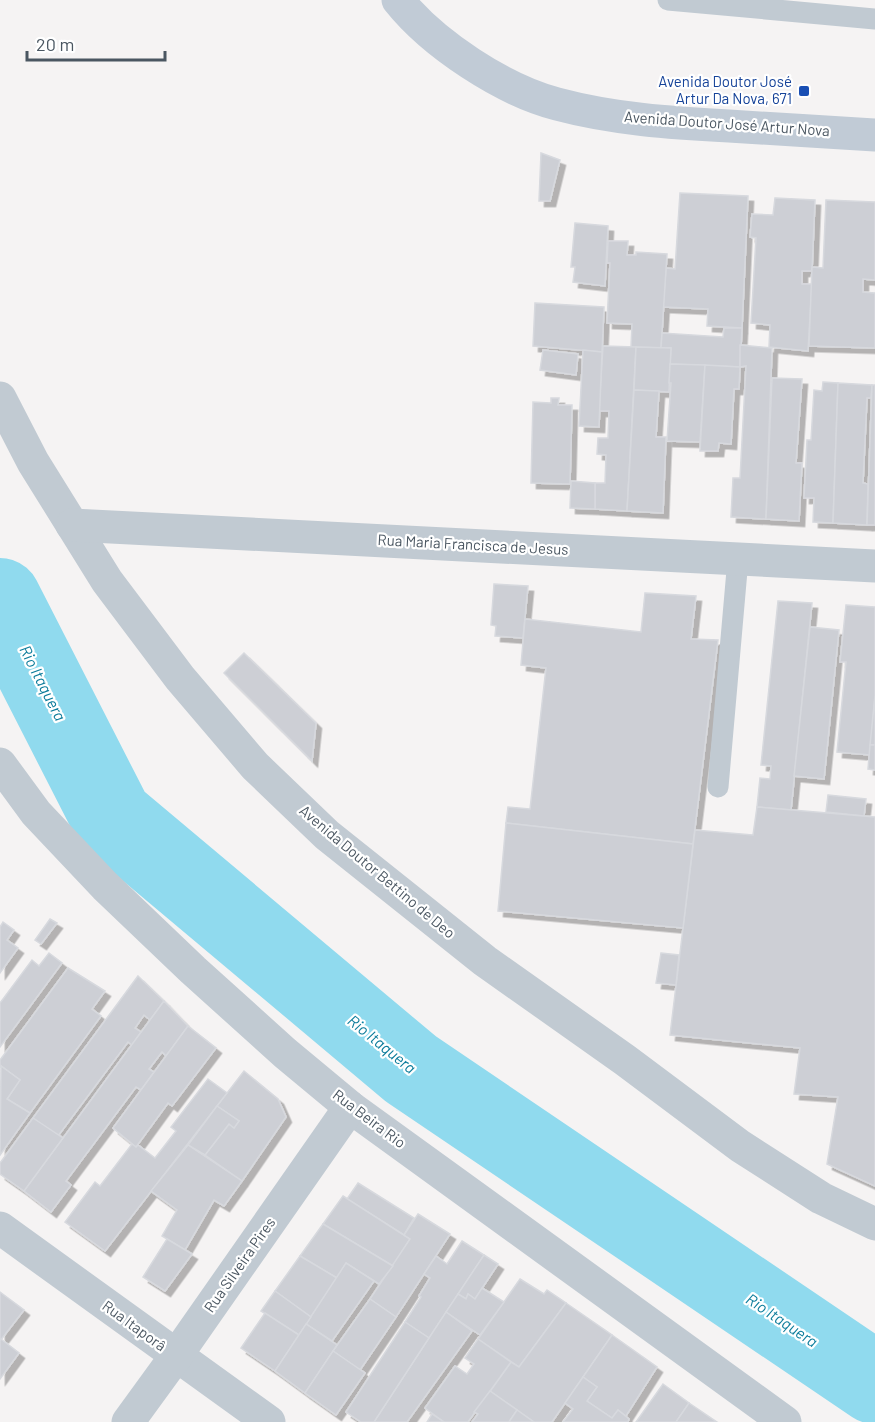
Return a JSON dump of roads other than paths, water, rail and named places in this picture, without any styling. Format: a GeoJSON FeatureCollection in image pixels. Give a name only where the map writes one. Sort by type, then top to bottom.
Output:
{"type":"FeatureCollection","features":[{"type":"Feature","properties":{"kind":"main road","name":"Avenida Doutor José Artur Nova"},"geometry":{"type":"LineString","coordinates":[[398,0],[432,34],[471,63],[508,84],[555,104],[617,116],[677,123],[875,135]]}},
{"type":"Feature","properties":{"kind":"street","name":"Avenida Doutor Bettino de Deo"},"geometry":{"type":"LineString","coordinates":[[0,398],[33,462],[107,581],[180,678],[255,766],[327,835],[485,961],[625,1060],[740,1146],[821,1198],[875,1224]]}},
{"type":"Feature","properties":{"kind":"street","name":"Rua Maria Francisca de Jesus"},"geometry":{"type":"LineString","coordinates":[[72,525],[875,566]]}},
{"type":"Feature","properties":{"kind":"street","name":"Rua Beira Rio"},"geometry":{"type":"LineString","coordinates":[[0,764],[36,813],[105,886],[285,1053],[350,1107],[785,1422]]}},
{"type":"Feature","properties":{"kind":"street","name":"Rua Silveira Pires"},"geometry":{"type":"LineString","coordinates":[[128,1422],[350,1107]]}},
{"type":"Feature","properties":{"kind":"street","name":"Rua Itaporâ"},"geometry":{"type":"LineString","coordinates":[[0,1228],[268,1422]]}},
{"type":"Feature","properties":{"kind":"lane"},"geometry":{"type":"LineString","coordinates":[[668,0],[875,19]]}},
{"type":"Feature","properties":{"kind":"lane"},"geometry":{"type":"LineString","coordinates":[[718,787],[738,559]]}},
{"type":"Feature","properties":{"kind":"waterway","name":"Rio Itaquera"},"geometry":{"type":"LineString","coordinates":[[0,599],[112,818],[411,1069],[875,1383]]}},
{"type":"Feature","properties":{"kind":"place","name":"Avenida Doutor José Artur Da Nova, 671"},"geometry":{"type":"Point","coordinates":[804,91]}}]}
